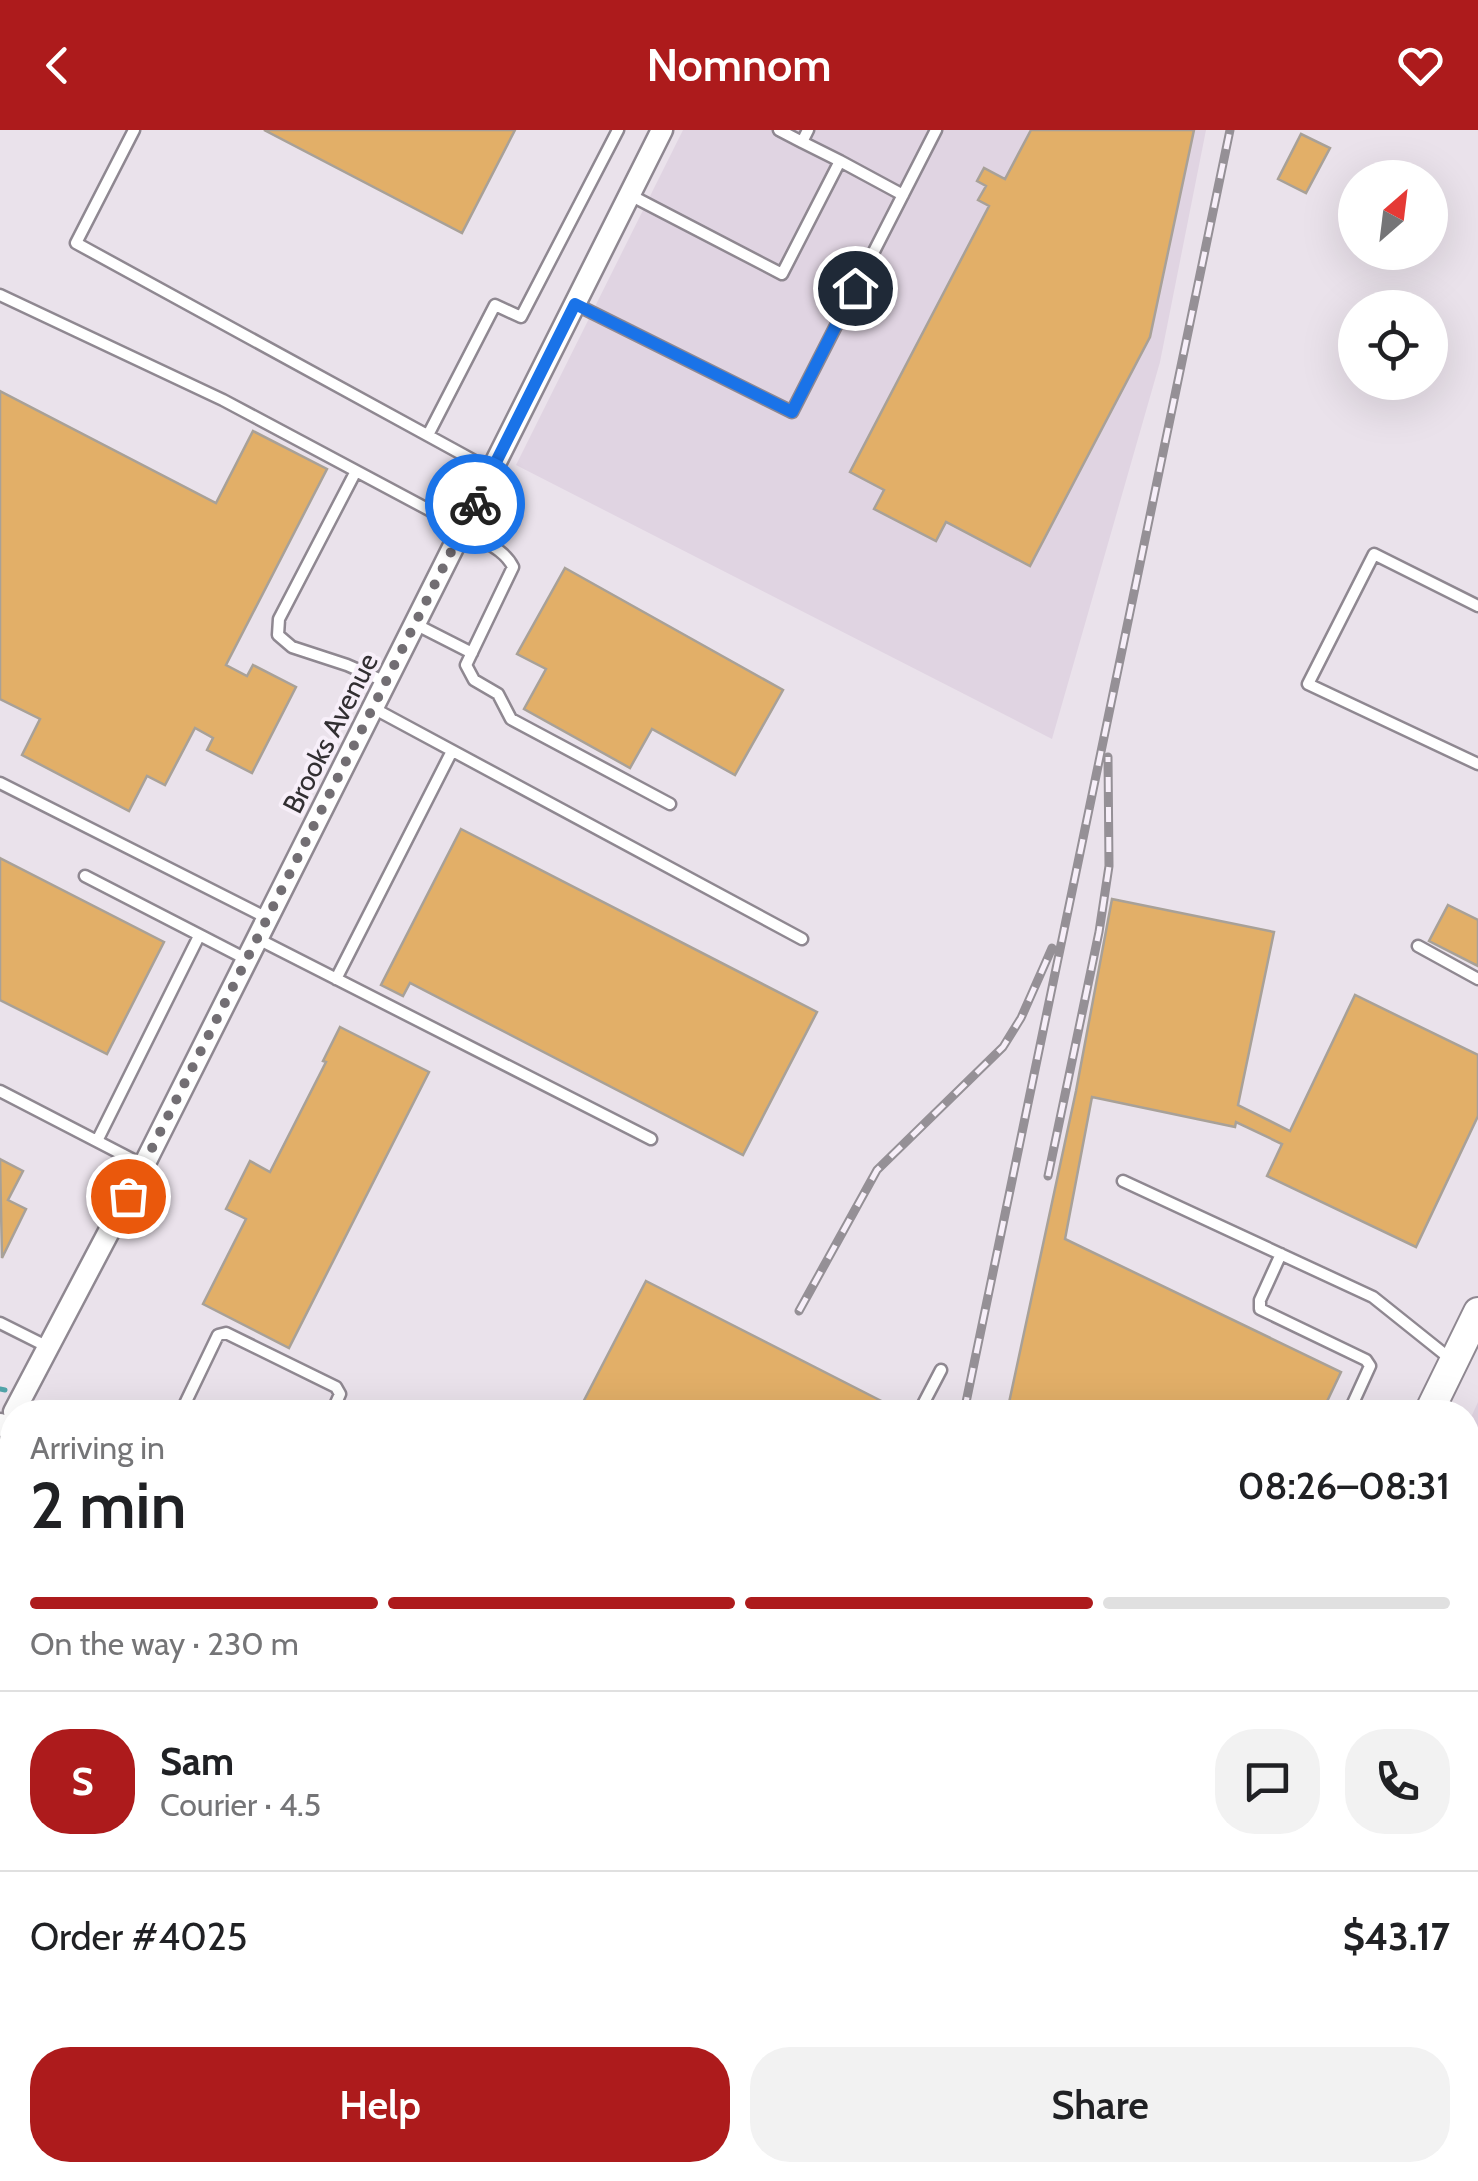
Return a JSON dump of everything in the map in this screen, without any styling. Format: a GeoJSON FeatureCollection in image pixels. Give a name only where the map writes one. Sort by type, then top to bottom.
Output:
{"type":"FeatureCollection","features":[{"type":"Feature","properties":{"kind":"main road"},"geometry":{"type":"LineString","coordinates":[[1435,1400],[1478,1312]]}},
{"type":"Feature","properties":{"kind":"street","name":"Brooks Avenue"},"geometry":{"type":"LineString","coordinates":[[20,1400],[144,1166],[662,130]]}},
{"type":"Feature","properties":{"kind":"lane"},"geometry":{"type":"LineString","coordinates":[[134,130],[76,243],[492,470]]}},
{"type":"Feature","properties":{"kind":"lane"},"geometry":{"type":"LineString","coordinates":[[428,435],[495,305],[520,318],[618,130]]}},
{"type":"Feature","properties":{"kind":"lane"},"geometry":{"type":"LineString","coordinates":[[779,130],[903,195]]}},
{"type":"Feature","properties":{"kind":"lane"},"geometry":{"type":"LineString","coordinates":[[802,142],[808,130]]}},
{"type":"Feature","properties":{"kind":"lane"},"geometry":{"type":"LineString","coordinates":[[575,304],[792,412],[936,130]]}},
{"type":"Feature","properties":{"kind":"lane"},"geometry":{"type":"LineString","coordinates":[[630,195],[782,274],[840,162]]}},
{"type":"Feature","properties":{"kind":"lane"},"geometry":{"type":"LineString","coordinates":[[0,295],[223,400],[507,555],[513,567],[466,665],[474,680],[498,694],[511,719],[670,804]]}},
{"type":"Feature","properties":{"kind":"lane"},"geometry":{"type":"LineString","coordinates":[[356,471],[279,618],[278,636],[292,647],[386,682]]}},
{"type":"Feature","properties":{"kind":"lane"},"geometry":{"type":"LineString","coordinates":[[1478,606],[1374,554],[1308,684],[1478,764]]}},
{"type":"Feature","properties":{"kind":"lane"},"geometry":{"type":"LineString","coordinates":[[415,624],[472,653]]}},
{"type":"Feature","properties":{"kind":"lane"},"geometry":{"type":"LineString","coordinates":[[373,708],[802,939]]}},
{"type":"Feature","properties":{"kind":"lane"},"geometry":{"type":"LineString","coordinates":[[336,978],[452,751]]}},
{"type":"Feature","properties":{"kind":"lane"},"geometry":{"type":"LineString","coordinates":[[0,782],[268,918]]}},
{"type":"Feature","properties":{"kind":"lane"},"geometry":{"type":"LineString","coordinates":[[86,876],[247,960]]}},
{"type":"Feature","properties":{"kind":"lane"},"geometry":{"type":"LineString","coordinates":[[97,1141],[199,936]]}},
{"type":"Feature","properties":{"kind":"lane"},"geometry":{"type":"LineString","coordinates":[[258,938],[650,1139]]}},
{"type":"Feature","properties":{"kind":"lane"},"geometry":{"type":"LineString","coordinates":[[1418,946],[1478,980]]}},
{"type":"Feature","properties":{"kind":"lane"},"geometry":{"type":"LineString","coordinates":[[0,1091],[144,1166]]}},
{"type":"Feature","properties":{"kind":"lane"},"geometry":{"type":"LineString","coordinates":[[1123,1181],[1373,1296],[1454,1362]]}},
{"type":"Feature","properties":{"kind":"lane"},"geometry":{"type":"LineString","coordinates":[[1281,1254],[1260,1300],[1260,1309],[1366,1360],[1370,1366],[1354,1400]]}},
{"type":"Feature","properties":{"kind":"lane"},"geometry":{"type":"LineString","coordinates":[[0,1324],[48,1347]]}},
{"type":"Feature","properties":{"kind":"lane"},"geometry":{"type":"LineString","coordinates":[[186,1400],[222,1333],[336,1387],[340,1394],[337,1400]]}},
{"type":"Feature","properties":{"kind":"lane"},"geometry":{"type":"LineString","coordinates":[[925,1400],[941,1370]]}},
{"type":"Feature","properties":{"kind":"shaded area"},"geometry":{"type":"Polygon","coordinates":[[[683,130],[1206,130],[1160,362],[1052,739],[516,465],[683,130]]]}},
{"type":"Feature","properties":{"kind":"building"},"geometry":{"type":"Polygon","coordinates":[[[264,130],[515,130],[462,233],[264,130]]]}},
{"type":"Feature","properties":{"kind":"building"},"geometry":{"type":"Polygon","coordinates":[[[1031,130],[1194,130],[1150,337],[1030,566],[946,522],[936,541],[874,509],[884,490],[850,472],[989,206],[978,200],[986,186],[977,181],[984,168],[1005,179],[1031,130]]]}},
{"type":"Feature","properties":{"kind":"building"},"geometry":{"type":"Polygon","coordinates":[[[1301,134],[1330,148],[1306,193],[1278,179],[1301,134]]]}},
{"type":"Feature","properties":{"kind":"building"},"geometry":{"type":"Polygon","coordinates":[[[0,391],[216,503],[253,431],[327,469],[226,665],[247,676],[253,665],[296,687],[252,773],[207,750],[213,738],[195,728],[165,785],[147,776],[129,811],[22,755],[40,719],[0,699],[0,391]]]}},
{"type":"Feature","properties":{"kind":"building"},"geometry":{"type":"Polygon","coordinates":[[[565,568],[783,690],[735,775],[652,729],[630,768],[524,709],[546,669],[517,654],[565,568]]]}},
{"type":"Feature","properties":{"kind":"building"},"geometry":{"type":"Polygon","coordinates":[[[461,829],[817,1012],[743,1155],[410,983],[403,996],[381,985],[461,829]]]}},
{"type":"Feature","properties":{"kind":"building"},"geometry":{"type":"Polygon","coordinates":[[[0,858],[164,942],[107,1054],[0,1000],[0,858]]]}},
{"type":"Feature","properties":{"kind":"building"},"geometry":{"type":"Polygon","coordinates":[[[1112,899],[1274,932],[1238,1105],[1290,1131],[1355,995],[1478,1055],[1478,1116],[1416,1247],[1267,1176],[1282,1144],[1236,1122],[1235,1127],[1092,1097],[1065,1239],[1341,1372],[1328,1400],[1010,1400],[1076,1091],[1112,899]]]}},
{"type":"Feature","properties":{"kind":"building"},"geometry":{"type":"Polygon","coordinates":[[[1448,905],[1478,920],[1478,966],[1429,941],[1448,905]]]}},
{"type":"Feature","properties":{"kind":"building"},"geometry":{"type":"Polygon","coordinates":[[[340,1027],[429,1072],[289,1348],[203,1304],[246,1219],[226,1209],[250,1161],[270,1172],[340,1027]]]}},
{"type":"Feature","properties":{"kind":"building"},"geometry":{"type":"Polygon","coordinates":[[[0,1159],[23,1171],[8,1200],[26,1209],[2,1258],[0,1159]]]}},
{"type":"Feature","properties":{"kind":"building"},"geometry":{"type":"Polygon","coordinates":[[[646,1281],[879,1400],[584,1400],[646,1281]]]}},
{"type":"Feature","properties":{"kind":"waterway"},"geometry":{"type":"LineString","coordinates":[[0,1389],[5,1390]]}},
{"type":"Feature","properties":{"kind":"railway"},"geometry":{"type":"LineString","coordinates":[[966,1400],[1230,130]]}},
{"type":"Feature","properties":{"kind":"railway"},"geometry":{"type":"LineString","coordinates":[[1048,1176],[1109,866],[1108,757]]}},
{"type":"Feature","properties":{"kind":"railway"},"geometry":{"type":"LineString","coordinates":[[799,1311],[877,1170],[1003,1047],[1021,1018],[1052,948]]}},
{"type":"Feature","properties":{"kind":"way so far"},"geometry":{"type":"LineString","coordinates":[[128,1196],[475,504]]}},
{"type":"Feature","properties":{"kind":"route"},"geometry":{"type":"LineString","coordinates":[[475,504],[575,304],[792,412],[855,288]]}}]}
